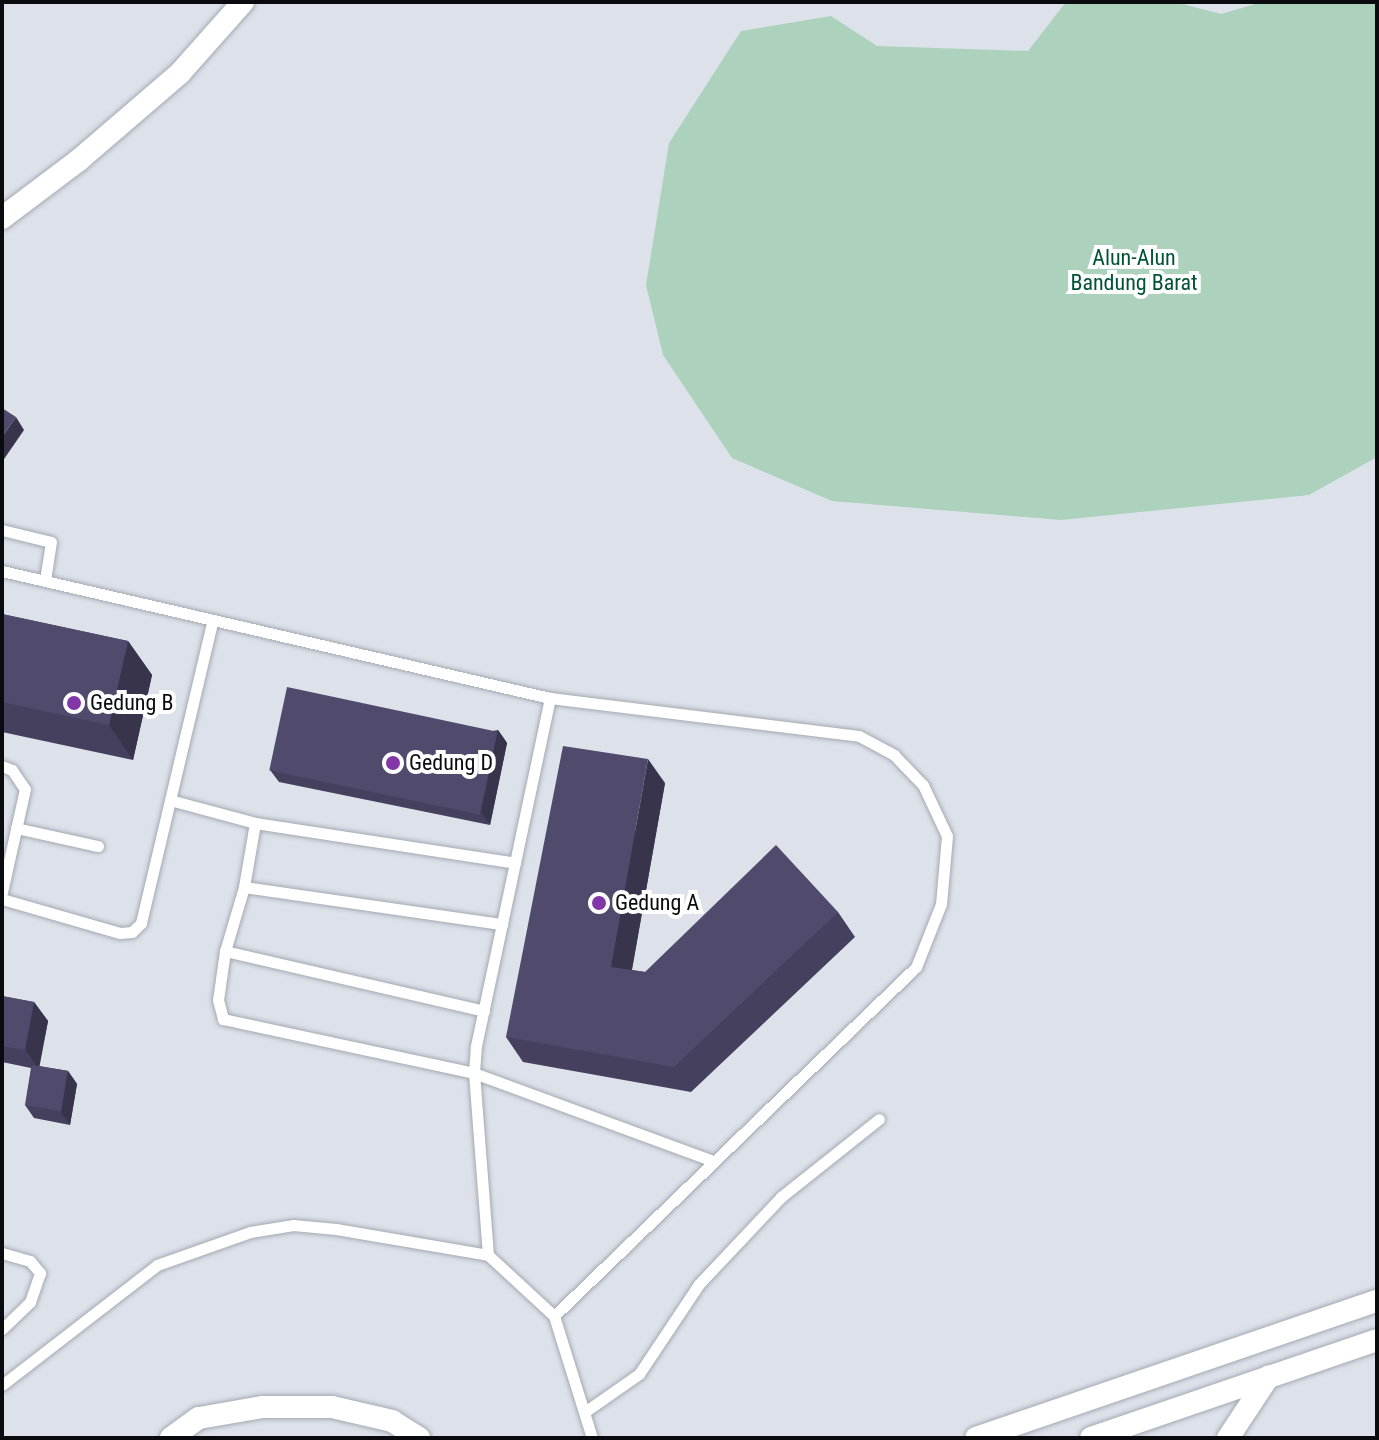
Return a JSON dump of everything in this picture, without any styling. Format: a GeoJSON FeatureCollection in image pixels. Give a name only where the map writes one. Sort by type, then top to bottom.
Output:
{"type":"FeatureCollection","features":[{"type":"Feature","properties":{"kind":"street"},"geometry":{"type":"LineString","coordinates":[[2,218],[79,160],[180,73],[243,2]]}},
{"type":"Feature","properties":{"kind":"street"},"geometry":{"type":"LineString","coordinates":[[976,1438],[1377,1301]]}},
{"type":"Feature","properties":{"kind":"street"},"geometry":{"type":"LineString","coordinates":[[1090,1397],[1102,1436],[1377,1340]]}},
{"type":"Feature","properties":{"kind":"street"},"geometry":{"type":"LineString","coordinates":[[1228,1438],[1269,1376]]}},
{"type":"Feature","properties":{"kind":"street"},"geometry":{"type":"LineString","coordinates":[[171,1438],[199,1418],[263,1407],[332,1407],[392,1421],[419,1438]]}},
{"type":"Feature","properties":{"kind":"lane"},"geometry":{"type":"LineString","coordinates":[[2,530],[51,542],[45,581]]}},
{"type":"Feature","properties":{"kind":"lane"},"geometry":{"type":"LineString","coordinates":[[2,571],[212,622],[428,666],[550,698],[859,736],[905,765],[942,821],[948,871],[916,967],[711,1160],[554,1316]]}},
{"type":"Feature","properties":{"kind":"lane"},"geometry":{"type":"LineString","coordinates":[[2,899],[132,932],[144,913],[212,622]]}},
{"type":"Feature","properties":{"kind":"lane"},"geometry":{"type":"LineString","coordinates":[[488,1255],[474,1073],[484,1011],[550,698]]}},
{"type":"Feature","properties":{"kind":"lane"},"geometry":{"type":"LineString","coordinates":[[2,766],[12,770],[25,789],[2,892]]}},
{"type":"Feature","properties":{"kind":"lane"},"geometry":{"type":"LineString","coordinates":[[170,800],[255,823],[515,863]]}},
{"type":"Feature","properties":{"kind":"lane"},"geometry":{"type":"LineString","coordinates":[[255,823],[244,887],[225,951],[219,1011],[230,1024],[474,1073],[711,1160]]}},
{"type":"Feature","properties":{"kind":"lane"},"geometry":{"type":"LineString","coordinates":[[16,828],[98,846]]}},
{"type":"Feature","properties":{"kind":"lane"},"geometry":{"type":"LineString","coordinates":[[244,887],[502,924]]}},
{"type":"Feature","properties":{"kind":"lane"},"geometry":{"type":"LineString","coordinates":[[225,951],[484,1011]]}},
{"type":"Feature","properties":{"kind":"lane"},"geometry":{"type":"LineString","coordinates":[[586,1411],[639,1374],[699,1284],[781,1197],[879,1119]]}},
{"type":"Feature","properties":{"kind":"lane"},"geometry":{"type":"LineString","coordinates":[[2,1385],[157,1265],[250,1232],[293,1225],[336,1229],[488,1255],[554,1316],[592,1438]]}},
{"type":"Feature","properties":{"kind":"lane"},"geometry":{"type":"LineString","coordinates":[[2,1253],[30,1261],[40,1273],[39,1287],[30,1302],[2,1329]]}},
{"type":"Feature","properties":{"kind":"green space","name":"Alun-Alun Bandung Barat"},"geometry":{"type":"Polygon","coordinates":[[[1066,2],[1175,2],[1221,14],[1262,2],[1377,2],[1377,457],[1309,495],[1061,520],[832,501],[732,458],[663,355],[646,285],[669,143],[741,31],[831,16],[877,46],[1028,51],[1066,2]]]}},
{"type":"Feature","properties":{"kind":"building"},"geometry":{"type":"Polygon","coordinates":[[[2,408],[16,417],[2,437],[2,408]]]}},
{"type":"Feature","properties":{"kind":"building"},"geometry":{"type":"Polygon","coordinates":[[[2,614],[128,641],[109,725],[2,702],[2,614]]]}},
{"type":"Feature","properties":{"kind":"building","name":"Gedung D"},"geometry":{"type":"Polygon","coordinates":[[[287,687],[497,732],[480,815],[269,770],[287,687]]]}},
{"type":"Feature","properties":{"kind":"building","name":"Gedung A"},"geometry":{"type":"Polygon","coordinates":[[[563,746],[648,759],[611,967],[645,972],[776,845],[838,912],[674,1067],[506,1037],[563,746]]]}},
{"type":"Feature","properties":{"kind":"building"},"geometry":{"type":"Polygon","coordinates":[[[2,996],[34,1002],[25,1050],[2,1046],[2,996]]]}},
{"type":"Feature","properties":{"kind":"building"},"geometry":{"type":"Polygon","coordinates":[[[32,1065],[68,1071],[61,1111],[26,1105],[32,1065]]]}},
{"type":"Feature","properties":{"kind":"place","name":"Gedung B"},"geometry":{"type":"Point","coordinates":[74,703]}},
{"type":"Feature","properties":{"kind":"place","name":"Gedung D"},"geometry":{"type":"Point","coordinates":[393,763]}},
{"type":"Feature","properties":{"kind":"place","name":"Gedung A"},"geometry":{"type":"Point","coordinates":[599,903]}}]}
